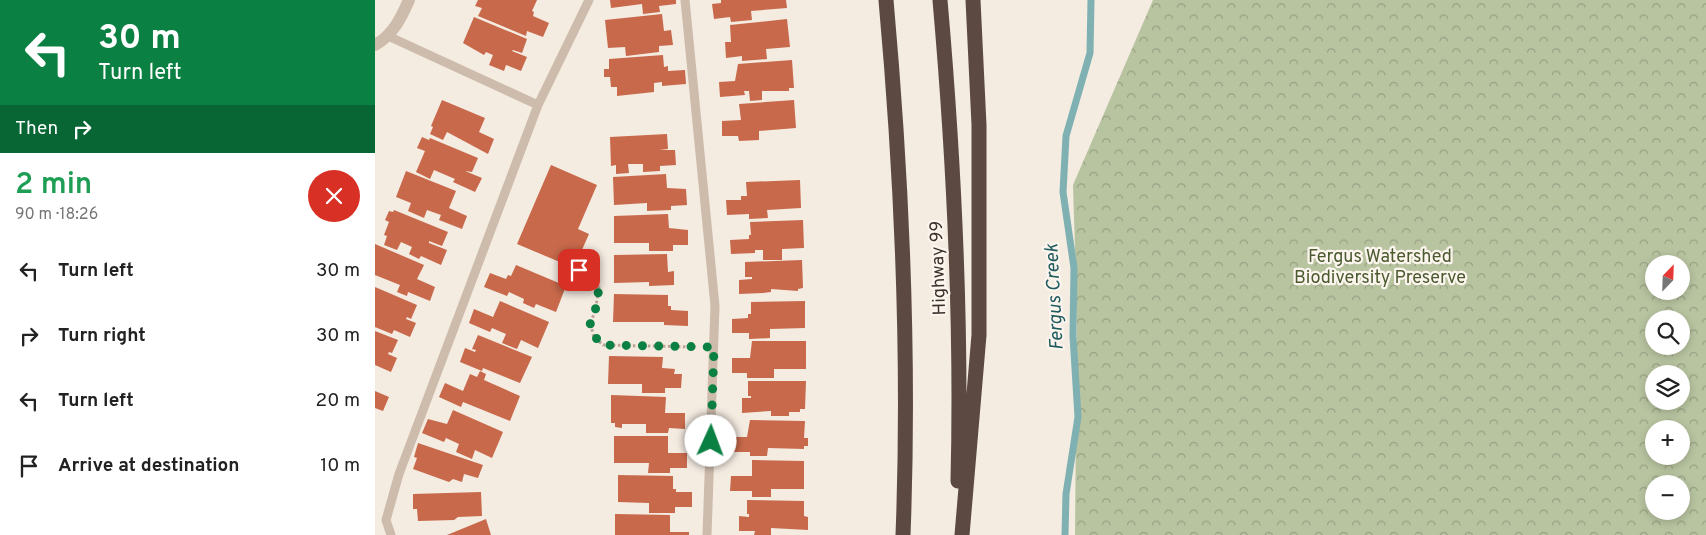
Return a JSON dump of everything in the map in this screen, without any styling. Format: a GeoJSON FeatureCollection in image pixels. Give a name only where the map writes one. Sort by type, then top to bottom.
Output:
{"type":"FeatureCollection","features":[{"type":"Feature","properties":{"kind":"highway","name":"Highway 99"},"geometry":{"type":"LineString","coordinates":[[886,0],[897,131],[904,261],[906,390],[903,535]]}},
{"type":"Feature","properties":{"kind":"highway","name":"Highway 99"},"geometry":{"type":"LineString","coordinates":[[940,0],[951,128],[958,259],[960,390],[956,535]]}},
{"type":"Feature","properties":{"kind":"highway"},"geometry":{"type":"LineString","coordinates":[[962,535],[974,408],[979,326],[979,125],[973,0]]}},
{"type":"Feature","properties":{"kind":"street"},"geometry":{"type":"LineString","coordinates":[[380,42],[402,17],[409,0]]}},
{"type":"Feature","properties":{"kind":"lane"},"geometry":{"type":"LineString","coordinates":[[391,535],[386,520],[399,474],[538,105],[589,0]]}},
{"type":"Feature","properties":{"kind":"lane"},"geometry":{"type":"LineString","coordinates":[[685,0],[715,306],[707,535]]}},
{"type":"Feature","properties":{"kind":"lane"},"geometry":{"type":"LineString","coordinates":[[380,42],[538,105]]}},
{"type":"Feature","properties":{"kind":"path"},"geometry":{"type":"LineString","coordinates":[[579,270],[590,276],[599,288],[595,312],[590,323],[595,337],[603,345],[714,347]]}},
{"type":"Feature","properties":{"kind":"green space","name":"Fergus Watershed Biodiversity Preserve"},"geometry":{"type":"Polygon","coordinates":[[[1153,0],[1706,0],[1706,535],[1075,535],[1077,312],[1073,185],[1153,0]]]}},
{"type":"Feature","properties":{"kind":"building"},"geometry":{"type":"Polygon","coordinates":[[[478,0],[537,0],[532,11],[534,12],[533,16],[549,23],[543,37],[527,31],[526,36],[478,16],[482,8],[475,6],[478,0]]]}},
{"type":"Feature","properties":{"kind":"building"},"geometry":{"type":"Polygon","coordinates":[[[610,0],[676,0],[676,4],[659,6],[660,12],[643,14],[642,4],[611,8],[610,0]]]}},
{"type":"Feature","properties":{"kind":"building"},"geometry":{"type":"Polygon","coordinates":[[[721,0],[786,0],[787,8],[751,11],[752,20],[731,22],[730,17],[714,19],[712,4],[721,3],[721,0]]]}},
{"type":"Feature","properties":{"kind":"building"},"geometry":{"type":"Polygon","coordinates":[[[662,14],[664,31],[671,30],[673,45],[659,46],[659,52],[626,56],[625,47],[608,48],[605,20],[662,14]]]}},
{"type":"Feature","properties":{"kind":"building"},"geometry":{"type":"Polygon","coordinates":[[[474,17],[527,39],[522,53],[512,51],[527,57],[521,71],[506,65],[504,71],[489,65],[493,55],[486,52],[484,55],[463,43],[474,17]]]}},
{"type":"Feature","properties":{"kind":"building"},"geometry":{"type":"Polygon","coordinates":[[[787,19],[790,47],[766,49],[767,59],[742,61],[742,56],[726,58],[725,42],[731,42],[730,25],[787,19]]]}},
{"type":"Feature","properties":{"kind":"building"},"geometry":{"type":"Polygon","coordinates":[[[663,55],[664,67],[668,66],[668,71],[685,70],[686,84],[662,86],[662,82],[654,83],[654,92],[617,96],[617,87],[611,87],[610,77],[604,77],[604,69],[609,69],[609,59],[663,55]]]}},
{"type":"Feature","properties":{"kind":"building"},"geometry":{"type":"Polygon","coordinates":[[[792,60],[794,88],[789,88],[789,91],[762,91],[762,100],[750,101],[749,91],[744,91],[745,95],[720,97],[719,82],[735,81],[738,64],[792,60]]]}},
{"type":"Feature","properties":{"kind":"building"},"geometry":{"type":"Polygon","coordinates":[[[442,100],[485,118],[479,132],[494,139],[488,154],[447,132],[443,140],[430,134],[433,127],[431,126],[442,100]]]}},
{"type":"Feature","properties":{"kind":"building"},"geometry":{"type":"Polygon","coordinates":[[[794,100],[796,128],[759,131],[759,140],[739,141],[738,136],[722,136],[722,121],[741,120],[739,104],[794,100]]]}},
{"type":"Feature","properties":{"kind":"building"},"geometry":{"type":"Polygon","coordinates":[[[667,134],[668,149],[659,150],[675,150],[676,165],[660,166],[660,171],[643,172],[643,164],[628,164],[629,173],[616,174],[616,165],[611,166],[610,137],[667,134]]]}},
{"type":"Feature","properties":{"kind":"building"},"geometry":{"type":"Polygon","coordinates":[[[422,137],[429,140],[430,138],[478,158],[472,172],[465,171],[482,178],[475,192],[453,182],[455,179],[434,170],[430,179],[416,172],[425,151],[417,148],[422,137]]]}},
{"type":"Feature","properties":{"kind":"building"},"geometry":{"type":"Polygon","coordinates":[[[551,165],[597,185],[578,229],[589,234],[574,268],[517,244],[551,165]]]}},
{"type":"Feature","properties":{"kind":"building"},"geometry":{"type":"Polygon","coordinates":[[[406,171],[456,191],[449,208],[467,216],[462,229],[439,220],[441,215],[427,210],[424,218],[408,211],[411,203],[396,197],[406,171]]]}},
{"type":"Feature","properties":{"kind":"building"},"geometry":{"type":"Polygon","coordinates":[[[666,174],[667,188],[686,189],[687,205],[671,206],[671,210],[647,211],[647,203],[614,205],[613,177],[666,174]]]}},
{"type":"Feature","properties":{"kind":"building"},"geometry":{"type":"Polygon","coordinates":[[[800,180],[801,208],[767,210],[768,218],[749,219],[749,214],[727,215],[726,200],[741,200],[741,196],[747,196],[746,182],[800,180]]]}},
{"type":"Feature","properties":{"kind":"building"},"geometry":{"type":"Polygon","coordinates":[[[394,210],[448,232],[442,246],[429,241],[429,243],[447,250],[441,265],[421,256],[419,259],[409,254],[412,247],[401,242],[397,250],[384,245],[387,236],[384,235],[389,222],[385,220],[389,211],[393,212],[394,210]]]}},
{"type":"Feature","properties":{"kind":"building"},"geometry":{"type":"Polygon","coordinates":[[[668,214],[669,228],[688,230],[688,245],[673,245],[673,251],[649,251],[649,243],[614,243],[614,216],[668,214]]]}},
{"type":"Feature","properties":{"kind":"building"},"geometry":{"type":"Polygon","coordinates":[[[803,220],[804,248],[782,249],[782,260],[763,260],[763,250],[755,250],[755,253],[731,254],[730,240],[749,239],[749,235],[751,235],[750,222],[803,220]]]}},
{"type":"Feature","properties":{"kind":"building"},"geometry":{"type":"Polygon","coordinates":[[[375,244],[424,265],[417,279],[435,287],[430,301],[408,292],[407,296],[397,292],[400,285],[375,275],[375,244]]]}},
{"type":"Feature","properties":{"kind":"building"},"geometry":{"type":"Polygon","coordinates":[[[667,254],[668,272],[674,271],[674,285],[649,286],[649,282],[614,283],[614,255],[667,254]]]}},
{"type":"Feature","properties":{"kind":"building"},"geometry":{"type":"Polygon","coordinates":[[[802,260],[803,288],[798,289],[798,291],[771,289],[771,292],[739,294],[739,280],[752,279],[752,277],[745,277],[745,262],[802,260]]]}},
{"type":"Feature","properties":{"kind":"building"},"geometry":{"type":"Polygon","coordinates":[[[516,265],[566,286],[556,312],[536,304],[534,308],[523,303],[524,299],[509,292],[507,296],[484,287],[490,273],[506,279],[508,275],[511,276],[516,265]]]}},
{"type":"Feature","properties":{"kind":"building"},"geometry":{"type":"Polygon","coordinates":[[[375,287],[417,305],[411,319],[407,317],[406,319],[416,323],[410,337],[394,330],[392,334],[375,327],[375,287]]]}},
{"type":"Feature","properties":{"kind":"building"},"geometry":{"type":"Polygon","coordinates":[[[614,294],[668,295],[668,306],[671,306],[671,310],[688,311],[688,326],[664,325],[664,322],[613,322],[614,294]]]}},
{"type":"Feature","properties":{"kind":"building"},"geometry":{"type":"Polygon","coordinates":[[[500,301],[549,322],[538,348],[521,340],[517,349],[502,343],[506,334],[492,328],[490,332],[469,323],[474,309],[493,317],[500,301]]]}},
{"type":"Feature","properties":{"kind":"building"},"geometry":{"type":"Polygon","coordinates":[[[805,301],[805,328],[770,329],[770,338],[749,339],[749,333],[732,333],[732,319],[748,318],[748,314],[751,314],[751,302],[805,301]]]}},
{"type":"Feature","properties":{"kind":"building"},"geometry":{"type":"Polygon","coordinates":[[[375,331],[398,340],[392,353],[389,352],[388,354],[397,358],[391,372],[375,365],[375,331]]]}},
{"type":"Feature","properties":{"kind":"building"},"geometry":{"type":"Polygon","coordinates":[[[478,335],[532,357],[520,383],[483,368],[482,371],[460,362],[465,348],[475,352],[476,350],[472,349],[478,335]]]}},
{"type":"Feature","properties":{"kind":"building"},"geometry":{"type":"Polygon","coordinates":[[[752,341],[806,341],[806,369],[774,369],[774,378],[747,378],[747,373],[732,373],[732,358],[750,358],[752,341]]]}},
{"type":"Feature","properties":{"kind":"building"},"geometry":{"type":"Polygon","coordinates":[[[609,356],[663,357],[662,368],[675,369],[674,374],[682,374],[681,388],[665,388],[665,393],[642,393],[642,384],[608,384],[609,356]]]}},
{"type":"Feature","properties":{"kind":"building"},"geometry":{"type":"Polygon","coordinates":[[[480,371],[486,374],[484,380],[520,396],[510,421],[463,402],[461,407],[439,397],[445,383],[463,391],[470,374],[477,377],[480,371]]]}},
{"type":"Feature","properties":{"kind":"building"},"geometry":{"type":"Polygon","coordinates":[[[748,381],[806,381],[805,409],[800,409],[800,412],[789,412],[789,416],[771,416],[771,411],[742,413],[742,398],[751,398],[751,396],[748,396],[748,381]]]}},
{"type":"Feature","properties":{"kind":"building"},"geometry":{"type":"Polygon","coordinates":[[[375,391],[389,397],[383,411],[375,408],[375,391]]]}},
{"type":"Feature","properties":{"kind":"building"},"geometry":{"type":"Polygon","coordinates":[[[611,395],[666,397],[665,413],[685,413],[685,429],[669,428],[668,433],[646,433],[646,424],[622,424],[622,428],[615,427],[615,423],[611,423],[611,395]]]}},
{"type":"Feature","properties":{"kind":"building"},"geometry":{"type":"Polygon","coordinates":[[[453,410],[503,432],[492,458],[475,450],[472,459],[456,452],[459,444],[446,438],[444,442],[422,433],[428,419],[447,424],[453,410]]]}},
{"type":"Feature","properties":{"kind":"building"},"geometry":{"type":"Polygon","coordinates":[[[750,420],[805,421],[804,438],[808,438],[808,446],[804,446],[804,449],[768,448],[767,456],[750,456],[750,452],[729,452],[729,437],[747,437],[750,420]]]}},
{"type":"Feature","properties":{"kind":"building"},"geometry":{"type":"Polygon","coordinates":[[[614,436],[668,436],[668,453],[687,453],[687,468],[670,468],[670,473],[648,473],[649,463],[614,463],[614,436]]]}},
{"type":"Feature","properties":{"kind":"building"},"geometry":{"type":"Polygon","coordinates":[[[418,443],[483,465],[478,478],[464,474],[462,482],[453,479],[449,482],[413,469],[417,458],[414,457],[418,443]]]}},
{"type":"Feature","properties":{"kind":"building"},"geometry":{"type":"Polygon","coordinates":[[[752,460],[804,461],[804,489],[771,489],[771,497],[752,497],[752,491],[730,491],[731,476],[752,476],[752,460]]]}},
{"type":"Feature","properties":{"kind":"building"},"geometry":{"type":"Polygon","coordinates":[[[618,475],[673,476],[673,489],[676,489],[676,492],[692,492],[692,507],[675,507],[675,513],[649,513],[649,503],[618,502],[618,475]]]}},
{"type":"Feature","properties":{"kind":"building"},"geometry":{"type":"Polygon","coordinates":[[[481,492],[482,516],[458,517],[454,520],[418,521],[417,509],[413,509],[413,494],[481,492]]]}},
{"type":"Feature","properties":{"kind":"building"},"geometry":{"type":"Polygon","coordinates":[[[747,500],[804,501],[804,516],[808,517],[808,530],[771,528],[771,535],[754,535],[755,531],[739,531],[739,516],[749,517],[749,514],[747,514],[747,500]]]}},
{"type":"Feature","properties":{"kind":"building"},"geometry":{"type":"Polygon","coordinates":[[[615,514],[670,515],[670,532],[689,532],[689,535],[615,535],[615,514]]]}},
{"type":"Feature","properties":{"kind":"building"},"geometry":{"type":"Polygon","coordinates":[[[486,519],[491,535],[447,535],[486,519]]]}},
{"type":"Feature","properties":{"kind":"waterway","name":"Fergus Creek"},"geometry":{"type":"LineString","coordinates":[[1065,535],[1066,494],[1078,417],[1073,336],[1074,268],[1063,192],[1066,136],[1090,53],[1091,0]]}},
{"type":"Feature","properties":{"kind":"route"},"geometry":{"type":"LineString","coordinates":[[579,270],[590,276],[599,288],[595,312],[590,323],[595,337],[603,345],[714,347],[711,441]]}}]}
